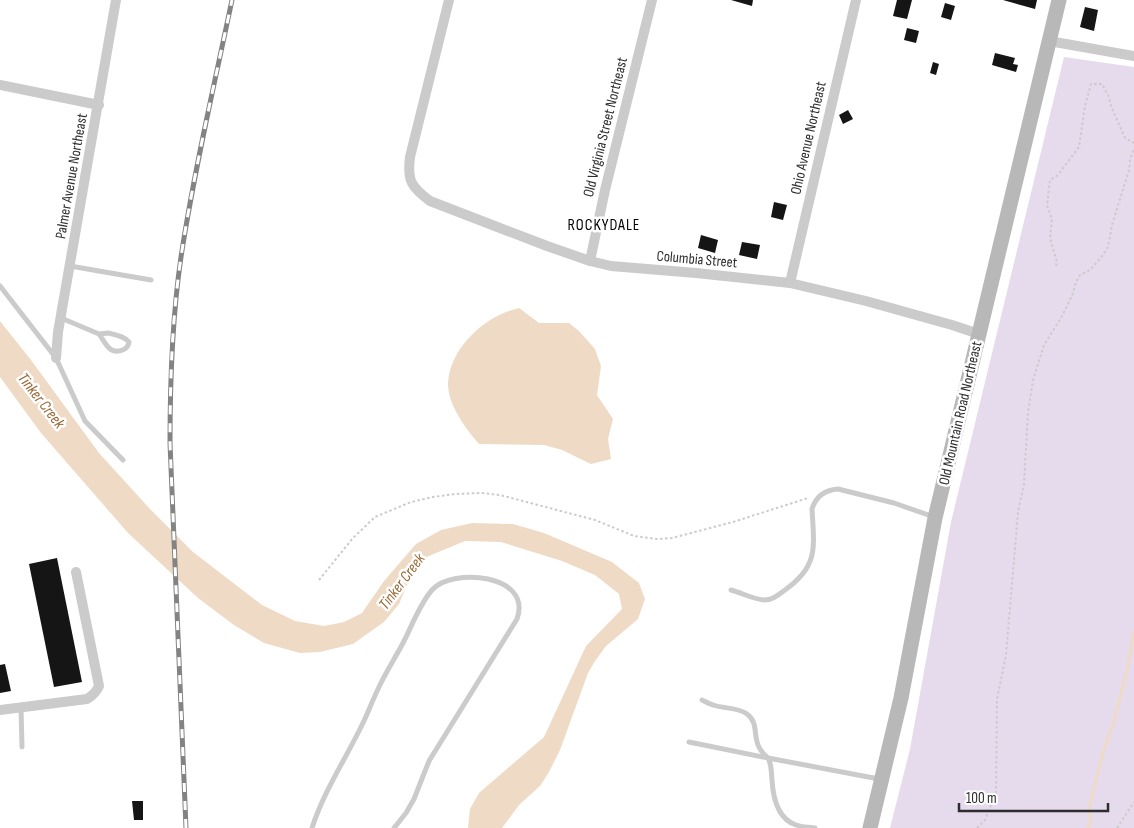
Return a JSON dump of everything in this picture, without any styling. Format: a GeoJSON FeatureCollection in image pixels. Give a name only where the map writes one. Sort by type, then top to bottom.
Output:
{"type":"FeatureCollection","features":[{"type":"Feature","properties":{"kind":"street","name":"Palmer Avenue Northeast"},"geometry":{"type":"LineString","coordinates":[[56,358],[61,318],[116,0]]}},
{"type":"Feature","properties":{"kind":"street","name":"Columbia Street"},"geometry":{"type":"LineString","coordinates":[[449,0],[410,156],[410,179],[413,186],[430,201],[447,209],[590,261],[611,266],[790,284],[866,301],[979,334]]}},
{"type":"Feature","properties":{"kind":"street","name":"Old Virginia Street Northeast"},"geometry":{"type":"LineString","coordinates":[[590,261],[605,190],[652,0]]}},
{"type":"Feature","properties":{"kind":"street","name":"Ohio Avenue Northeast"},"geometry":{"type":"LineString","coordinates":[[790,284],[856,0]]}},
{"type":"Feature","properties":{"kind":"street","name":"Old Mountain Road Northeast"},"geometry":{"type":"LineString","coordinates":[[870,828],[901,698],[935,518],[1059,0]]}},
{"type":"Feature","properties":{"kind":"street"},"geometry":{"type":"LineString","coordinates":[[1049,41],[1134,56]]}},
{"type":"Feature","properties":{"kind":"street"},"geometry":{"type":"LineString","coordinates":[[0,85],[99,105]]}},
{"type":"Feature","properties":{"kind":"street"},"geometry":{"type":"LineString","coordinates":[[0,710],[86,699],[93,695],[99,686],[76,572]]}},
{"type":"Feature","properties":{"kind":"lane"},"geometry":{"type":"LineString","coordinates":[[70,266],[151,280]]}},
{"type":"Feature","properties":{"kind":"lane"},"geometry":{"type":"LineString","coordinates":[[0,286],[56,358],[85,420],[123,460]]}},
{"type":"Feature","properties":{"kind":"lane"},"geometry":{"type":"LineString","coordinates":[[61,318],[100,334],[119,335],[129,342],[128,346],[120,351],[113,350],[109,348],[100,334]]}},
{"type":"Feature","properties":{"kind":"lane"},"geometry":{"type":"LineString","coordinates":[[731,590],[767,600],[781,593],[802,576],[814,549],[812,509],[814,502],[820,495],[830,490],[838,489],[894,503],[935,518]]}},
{"type":"Feature","properties":{"kind":"lane"},"geometry":{"type":"LineString","coordinates":[[312,828],[326,792],[361,728],[378,688],[413,621],[432,590],[447,580],[456,578],[486,580],[509,587],[518,597],[520,604],[518,619],[429,761],[414,799],[394,828]]}},
{"type":"Feature","properties":{"kind":"lane"},"geometry":{"type":"LineString","coordinates":[[702,700],[712,705],[742,711],[753,719],[757,747],[771,763],[772,782],[778,809],[792,824],[816,828]]}},
{"type":"Feature","properties":{"kind":"lane"},"geometry":{"type":"LineString","coordinates":[[21,708],[22,747]]}},
{"type":"Feature","properties":{"kind":"lane"},"geometry":{"type":"LineString","coordinates":[[689,742],[882,780]]}},
{"type":"Feature","properties":{"kind":"path"},"geometry":{"type":"LineString","coordinates":[[1056,266],[1057,262],[1050,238],[1052,219],[1047,205],[1047,195],[1050,180],[1058,175],[1079,147],[1090,84],[1102,84],[1125,138],[1134,143]]}},
{"type":"Feature","properties":{"kind":"path"},"geometry":{"type":"LineString","coordinates":[[977,828],[984,820],[996,793],[998,699],[1006,655],[1018,512],[1024,484],[1028,412],[1033,380],[1044,345],[1061,318],[1072,296],[1076,282],[1080,275],[1093,266],[1108,247],[1112,225],[1134,148]]}},
{"type":"Feature","properties":{"kind":"path"},"geometry":{"type":"LineString","coordinates":[[319,580],[353,538],[375,517],[411,502],[433,497],[481,493],[500,495],[595,520],[634,536],[657,539],[672,538],[733,522],[820,495]]}},
{"type":"Feature","properties":{"kind":"path"},"geometry":{"type":"LineString","coordinates":[[1117,828],[1134,802]]}},
{"type":"Feature","properties":{"kind":"shaded area"},"geometry":{"type":"Polygon","coordinates":[[[1064,57],[1134,67],[1134,828],[890,828],[910,749],[951,522],[1064,57]]]}},
{"type":"Feature","properties":{"kind":"water"},"geometry":{"type":"Polygon","coordinates":[[[519,308],[539,323],[569,323],[595,349],[601,366],[597,395],[613,419],[608,439],[611,459],[591,464],[562,450],[544,445],[479,444],[454,408],[448,384],[450,371],[462,346],[482,326],[494,318],[519,308]]]}},
{"type":"Feature","properties":{"kind":"water","name":"Tinker Creek"},"geometry":{"type":"Polygon","coordinates":[[[0,321],[99,453],[150,509],[193,552],[262,605],[295,621],[324,626],[344,622],[362,613],[384,581],[416,544],[441,530],[472,523],[513,524],[544,533],[612,562],[639,583],[645,599],[638,619],[606,646],[595,661],[588,673],[560,750],[549,772],[540,786],[519,805],[502,828],[468,828],[470,809],[479,793],[544,737],[586,646],[622,609],[619,594],[595,575],[562,561],[501,542],[465,541],[424,558],[413,571],[399,604],[384,622],[353,644],[320,652],[300,653],[264,643],[234,625],[198,598],[128,533],[41,433],[0,377],[0,321]]]}},
{"type":"Feature","properties":{"kind":"building"},"geometry":{"type":"Polygon","coordinates":[[[731,0],[753,0],[752,6],[731,0]]]}},
{"type":"Feature","properties":{"kind":"building"},"geometry":{"type":"Polygon","coordinates":[[[897,0],[912,0],[907,19],[893,16],[897,0]]]}},
{"type":"Feature","properties":{"kind":"building"},"geometry":{"type":"Polygon","coordinates":[[[1003,0],[1037,0],[1035,9],[1003,0]]]}},
{"type":"Feature","properties":{"kind":"building"},"geometry":{"type":"Polygon","coordinates":[[[945,3],[955,6],[951,20],[941,17],[945,3]]]}},
{"type":"Feature","properties":{"kind":"building"},"geometry":{"type":"Polygon","coordinates":[[[1085,7],[1098,10],[1094,31],[1080,27],[1085,7]]]}},
{"type":"Feature","properties":{"kind":"building"},"geometry":{"type":"Polygon","coordinates":[[[907,28],[919,31],[916,43],[904,40],[907,28]]]}},
{"type":"Feature","properties":{"kind":"building"},"geometry":{"type":"Polygon","coordinates":[[[995,53],[1015,58],[1013,64],[1018,65],[1016,72],[992,65],[995,53]]]}},
{"type":"Feature","properties":{"kind":"building"},"geometry":{"type":"Polygon","coordinates":[[[933,62],[939,64],[936,75],[930,73],[933,62]]]}},
{"type":"Feature","properties":{"kind":"building"},"geometry":{"type":"Polygon","coordinates":[[[848,110],[853,119],[843,124],[839,115],[848,110]]]}},
{"type":"Feature","properties":{"kind":"building"},"geometry":{"type":"Polygon","coordinates":[[[774,202],[787,205],[783,220],[771,217],[774,202]]]}},
{"type":"Feature","properties":{"kind":"building"},"geometry":{"type":"Polygon","coordinates":[[[701,235],[718,240],[715,253],[698,248],[701,235]]]}},
{"type":"Feature","properties":{"kind":"building"},"geometry":{"type":"Polygon","coordinates":[[[742,242],[760,245],[757,259],[739,255],[742,242]]]}},
{"type":"Feature","properties":{"kind":"building"},"geometry":{"type":"Polygon","coordinates":[[[57,558],[82,682],[54,687],[29,564],[57,558]]]}},
{"type":"Feature","properties":{"kind":"building"},"geometry":{"type":"Polygon","coordinates":[[[5,664],[11,691],[0,693],[0,665],[5,664]]]}},
{"type":"Feature","properties":{"kind":"building"},"geometry":{"type":"Polygon","coordinates":[[[132,801],[143,801],[143,820],[134,820],[132,801]]]}},
{"type":"Feature","properties":{"kind":"waterway"},"geometry":{"type":"LineString","coordinates":[[1087,828],[1091,823],[1089,809],[1127,670],[1134,632]]}},
{"type":"Feature","properties":{"kind":"railway"},"geometry":{"type":"LineString","coordinates":[[186,828],[170,443],[172,350],[175,303],[186,225],[232,0]]}},
{"type":"Feature","properties":{"kind":"district","name":"ROCKYDALE"},"geometry":{"type":"Point","coordinates":[604,224]}}]}
